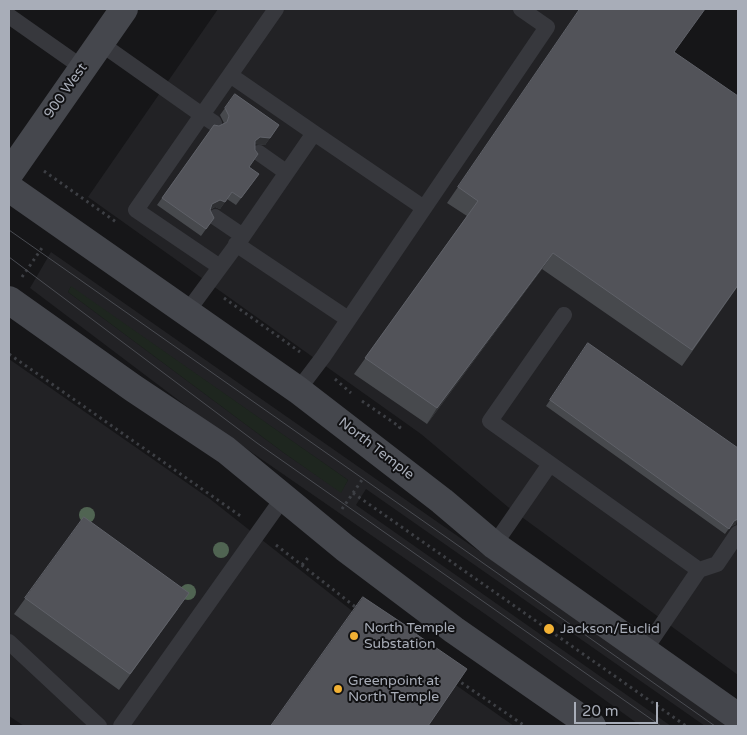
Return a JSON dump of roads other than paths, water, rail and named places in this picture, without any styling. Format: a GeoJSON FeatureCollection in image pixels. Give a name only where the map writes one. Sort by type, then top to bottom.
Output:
{"type":"FeatureCollection","features":[{"type":"Feature","properties":{"kind":"main road","name":"900 West"},"geometry":{"type":"LineString","coordinates":[[9,174],[124,9]]}},
{"type":"Feature","properties":{"kind":"main road","name":"North Temple"},"geometry":{"type":"LineString","coordinates":[[9,188],[298,390],[442,500],[494,545],[738,717]]}},
{"type":"Feature","properties":{"kind":"main road"},"geometry":{"type":"LineString","coordinates":[[9,300],[226,450],[345,548],[454,630],[592,726]]}},
{"type":"Feature","properties":{"kind":"lane"},"geometry":{"type":"LineString","coordinates":[[220,267],[136,210],[164,183],[208,119],[230,75],[276,9]]}},
{"type":"Feature","properties":{"kind":"lane"},"geometry":{"type":"LineString","coordinates":[[298,390],[547,27],[521,9]]}},
{"type":"Feature","properties":{"kind":"lane"},"geometry":{"type":"LineString","coordinates":[[9,16],[83,68]]}},
{"type":"Feature","properties":{"kind":"lane"},"geometry":{"type":"LineString","coordinates":[[100,43],[208,119]]}},
{"type":"Feature","properties":{"kind":"lane"},"geometry":{"type":"LineString","coordinates":[[230,75],[424,208]]}},
{"type":"Feature","properties":{"kind":"lane"},"geometry":{"type":"LineString","coordinates":[[187,312],[240,240],[314,133]]}},
{"type":"Feature","properties":{"kind":"lane"},"geometry":{"type":"LineString","coordinates":[[259,153],[286,172]]}},
{"type":"Feature","properties":{"kind":"lane"},"geometry":{"type":"LineString","coordinates":[[215,217],[240,240],[348,319]]}},
{"type":"Feature","properties":{"kind":"lane"},"geometry":{"type":"LineString","coordinates":[[564,315],[490,421],[699,570]]}},
{"type":"Feature","properties":{"kind":"lane"},"geometry":{"type":"LineString","coordinates":[[494,545],[550,464]]}},
{"type":"Feature","properties":{"kind":"lane"},"geometry":{"type":"LineString","coordinates":[[122,726],[283,498]]}},
{"type":"Feature","properties":{"kind":"lane"},"geometry":{"type":"LineString","coordinates":[[644,651],[699,570],[717,564],[738,533]]}},
{"type":"Feature","properties":{"kind":"lane"},"geometry":{"type":"LineString","coordinates":[[9,642],[99,726]]}},
{"type":"Feature","properties":{"kind":"tram line"},"geometry":{"type":"LineString","coordinates":[[9,230],[715,726]]}},
{"type":"Feature","properties":{"kind":"tram line"},"geometry":{"type":"LineString","coordinates":[[9,257],[257,443],[661,726]]}},
{"type":"Feature","properties":{"kind":"place","name":"Jackson/Euclid"},"geometry":{"type":"Point","coordinates":[549,629]}},
{"type":"Feature","properties":{"kind":"place","name":"North Temple Substation"},"geometry":{"type":"Point","coordinates":[354,636]}},
{"type":"Feature","properties":{"kind":"place","name":"Greenpoint at North Temple"},"geometry":{"type":"Point","coordinates":[338,689]}}]}
